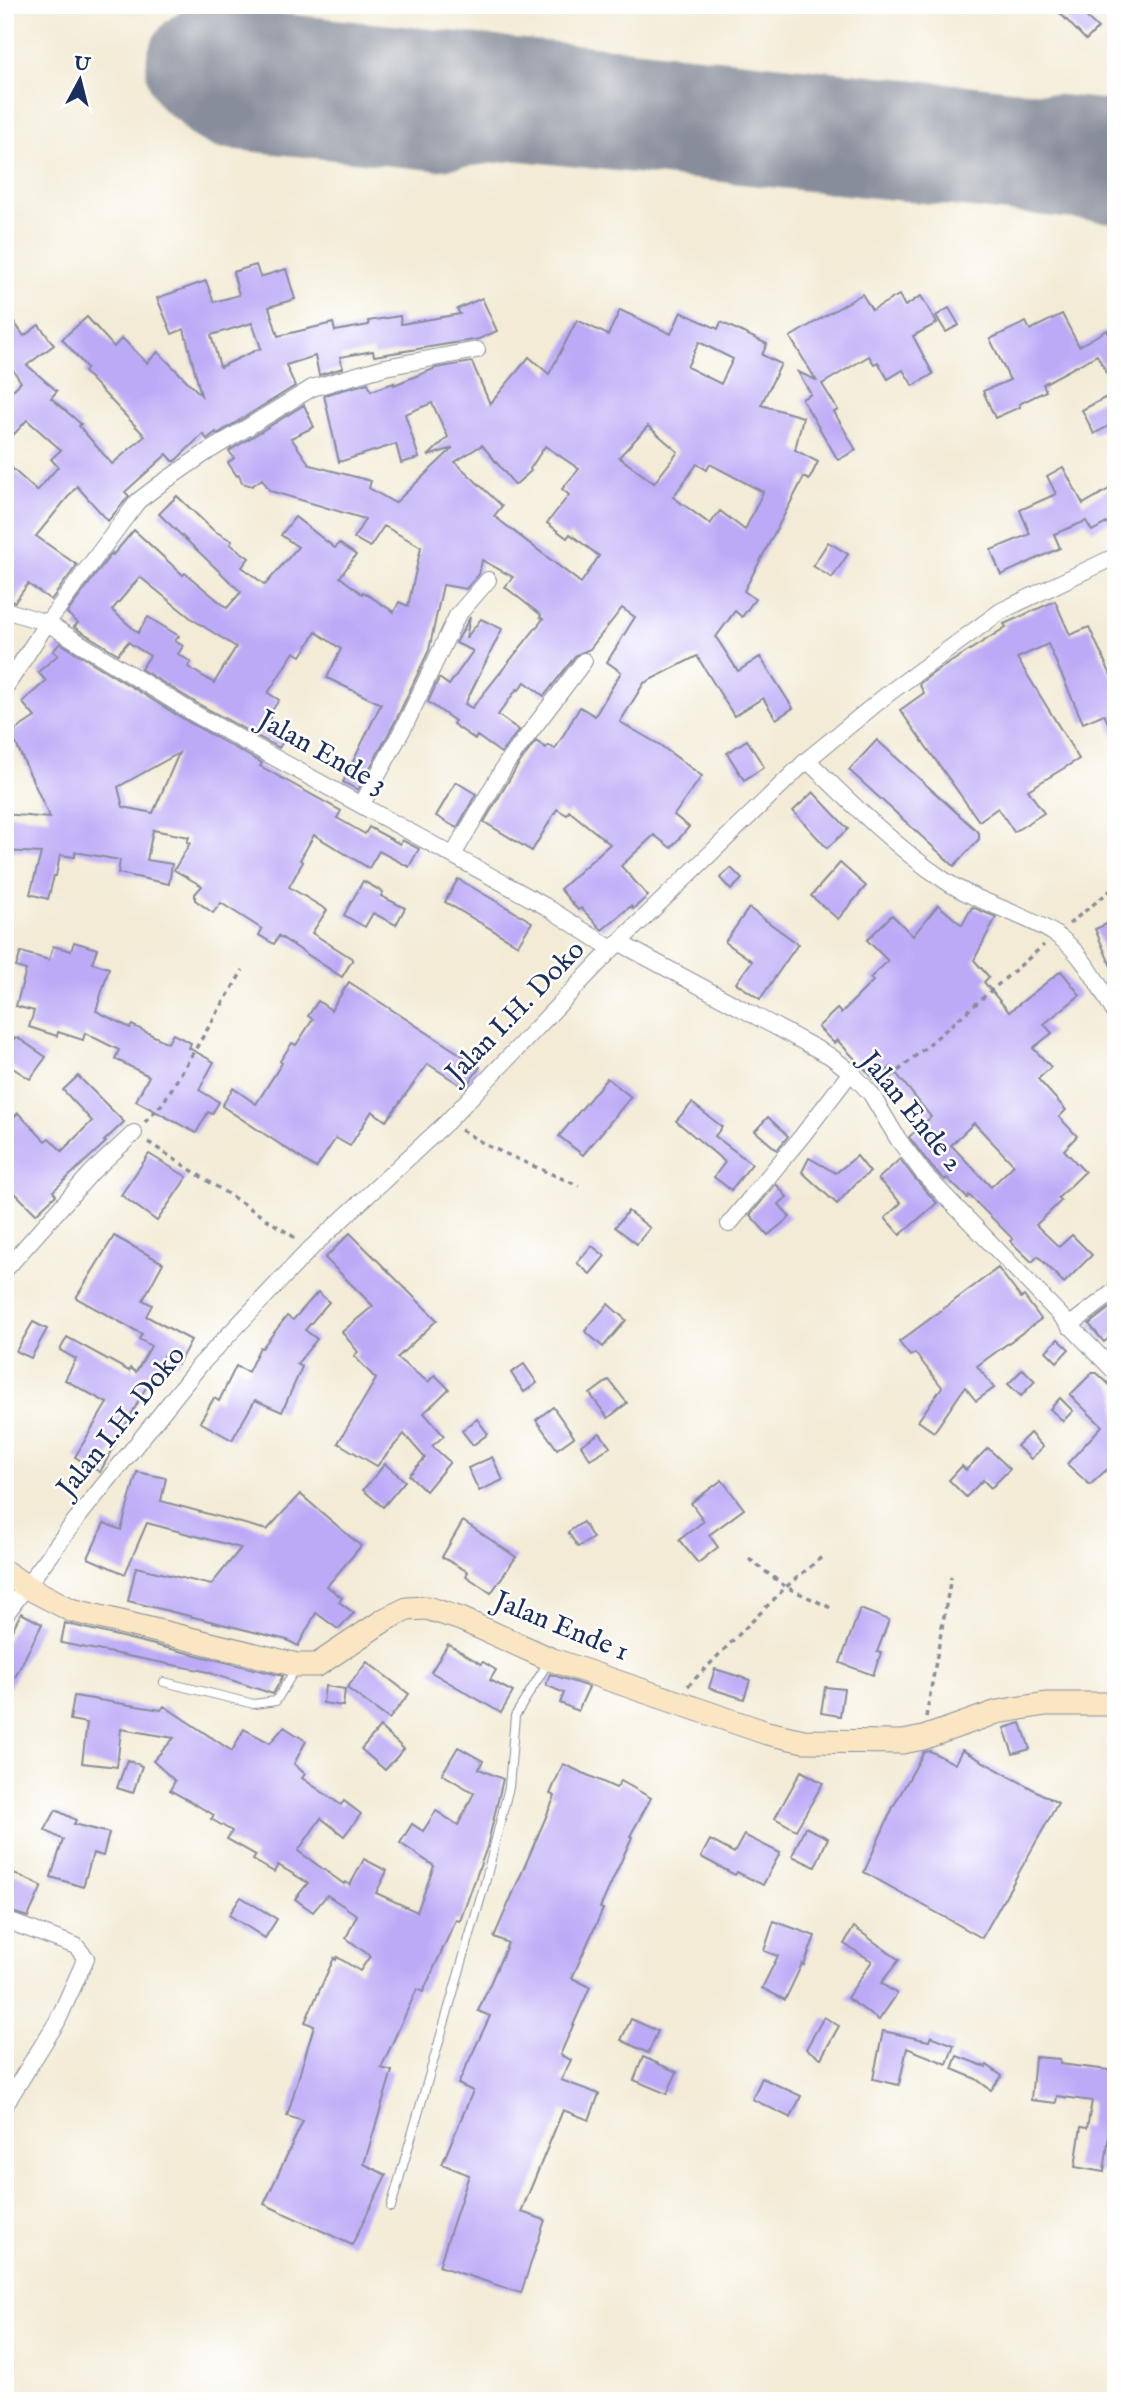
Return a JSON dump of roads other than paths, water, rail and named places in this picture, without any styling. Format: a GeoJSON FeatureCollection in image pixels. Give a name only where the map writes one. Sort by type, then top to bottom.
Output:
{"type":"FeatureCollection","features":[{"type":"Feature","properties":{"kind":"street"},"geometry":{"type":"LineString","coordinates":[[5,688],[47,623],[138,501],[206,452],[312,388],[385,367],[477,350]]}},
{"type":"Feature","properties":{"kind":"street","name":"Jalan I.H. Doko"},"geometry":{"type":"LineString","coordinates":[[5,1615],[75,1521],[200,1365],[310,1248],[447,1122],[616,946],[807,760],[889,693],[1001,611],[1116,556]]}},
{"type":"Feature","properties":{"kind":"street"},"geometry":{"type":"LineString","coordinates":[[362,804],[405,725],[457,616],[488,580]]}},
{"type":"Feature","properties":{"kind":"street","name":"Jalan Ende 3"},"geometry":{"type":"LineString","coordinates":[[5,610],[47,623],[195,714],[616,946]]}},
{"type":"Feature","properties":{"kind":"street"},"geometry":{"type":"LineString","coordinates":[[453,855],[506,764],[584,661]]}},
{"type":"Feature","properties":{"kind":"street"},"geometry":{"type":"LineString","coordinates":[[807,760],[876,827],[945,880],[1056,935],[1080,958],[1101,987],[1116,1015]]}},
{"type":"Feature","properties":{"kind":"street","name":"Jalan Ende 2"},"geometry":{"type":"LineString","coordinates":[[616,946],[830,1056],[851,1072],[871,1094],[898,1139],[924,1174],[1116,1373]]}},
{"type":"Feature","properties":{"kind":"street"},"geometry":{"type":"LineString","coordinates":[[729,1224],[851,1072]]}},
{"type":"Feature","properties":{"kind":"street"},"geometry":{"type":"LineString","coordinates":[[8,1261],[92,1171],[134,1133]]}},
{"type":"Feature","properties":{"kind":"street"},"geometry":{"type":"LineString","coordinates":[[1069,1326],[1116,1290]]}},
{"type":"Feature","properties":{"kind":"street","name":"Jalan Ende 1"},"geometry":{"type":"LineString","coordinates":[[5,1572],[71,1610],[297,1665],[317,1665],[386,1619],[407,1609],[427,1608],[461,1619],[550,1658],[767,1733],[804,1741],[903,1742],[923,1738],[997,1712],[1046,1704],[1116,1704]]}},
{"type":"Feature","properties":{"kind":"street"},"geometry":{"type":"LineString","coordinates":[[5,1920],[76,1946],[86,1958],[57,2022],[5,2105]]}},
{"type":"Feature","properties":{"kind":"lane"},"geometry":{"type":"LineString","coordinates":[[391,2207],[485,1883],[509,1787],[515,1716],[550,1658]]}},
{"type":"Feature","properties":{"kind":"lane"},"geometry":{"type":"LineString","coordinates":[[164,1682],[254,1704],[267,1703],[276,1701],[297,1665]]}}]}
